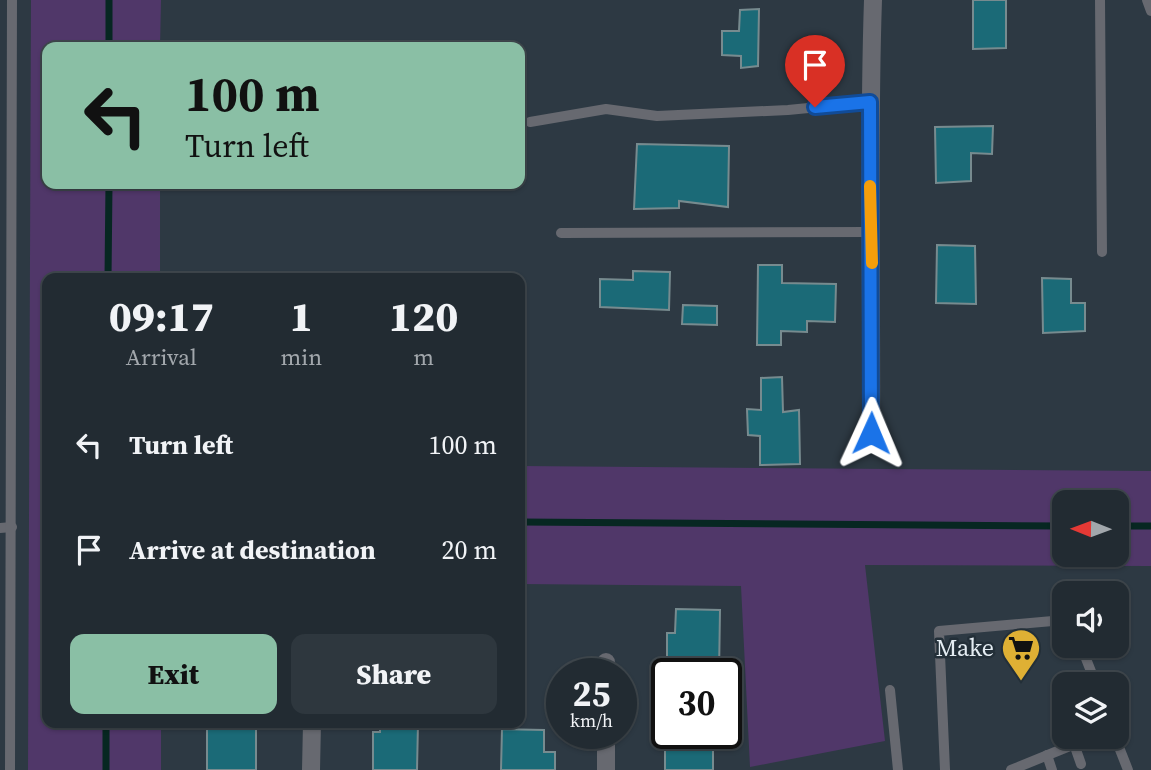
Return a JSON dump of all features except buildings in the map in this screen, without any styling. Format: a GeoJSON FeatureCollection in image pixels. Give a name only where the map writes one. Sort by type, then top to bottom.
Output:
{"type":"FeatureCollection","features":[{"type":"Feature","properties":{"kind":"street"},"geometry":{"type":"LineString","coordinates":[[871,433],[870,102],[873,0]]}},
{"type":"Feature","properties":{"kind":"street"},"geometry":{"type":"LineString","coordinates":[[311,770],[312,728]]}},
{"type":"Feature","properties":{"kind":"street"},"geometry":{"type":"LineString","coordinates":[[606,749],[606,770]]}},
{"type":"Feature","properties":{"kind":"lane"},"geometry":{"type":"LineString","coordinates":[[10,770],[12,0]]}},
{"type":"Feature","properties":{"kind":"lane"},"geometry":{"type":"LineString","coordinates":[[1100,0],[1102,253]]}},
{"type":"Feature","properties":{"kind":"lane"},"geometry":{"type":"LineString","coordinates":[[1147,0],[1151,11]]}},
{"type":"Feature","properties":{"kind":"lane"},"geometry":{"type":"LineString","coordinates":[[530,122],[606,109],[657,116],[788,110],[870,102]]}},
{"type":"Feature","properties":{"kind":"lane"},"geometry":{"type":"LineString","coordinates":[[0,191],[12,191]]}},
{"type":"Feature","properties":{"kind":"lane"},"geometry":{"type":"LineString","coordinates":[[561,233],[871,232]]}},
{"type":"Feature","properties":{"kind":"lane"},"geometry":{"type":"LineString","coordinates":[[0,472],[12,472]]}},
{"type":"Feature","properties":{"kind":"lane"},"geometry":{"type":"LineString","coordinates":[[0,527],[12,527]]}},
{"type":"Feature","properties":{"kind":"lane"},"geometry":{"type":"LineString","coordinates":[[945,770],[939,631],[1052,621]]}},
{"type":"Feature","properties":{"kind":"lane"},"geometry":{"type":"LineString","coordinates":[[890,690],[898,770]]}},
{"type":"Feature","properties":{"kind":"lane"},"geometry":{"type":"LineString","coordinates":[[1016,769],[1062,749]]}},
{"type":"Feature","properties":{"kind":"lane"},"geometry":{"type":"LineString","coordinates":[[1076,749],[1081,764]]}},
{"type":"Feature","properties":{"kind":"lane"},"geometry":{"type":"LineString","coordinates":[[1120,749],[1128,770]]}},
{"type":"Feature","properties":{"kind":"lane"},"geometry":{"type":"LineString","coordinates":[[1047,755],[1052,770]]}},
{"type":"Feature","properties":{"kind":"shaded area"},"geometry":{"type":"Polygon","coordinates":[[[31,0],[161,0],[160,42],[42,42],[42,189],[160,189],[160,273],[42,273],[42,728],[161,728],[161,770],[28,770],[31,0]]]}},
{"type":"Feature","properties":{"kind":"shaded area"},"geometry":{"type":"Polygon","coordinates":[[[525,466],[1151,471],[1151,566],[1129,566],[1129,490],[1052,490],[1052,566],[865,565],[885,741],[750,767],[741,586],[525,584],[525,466]]]}},
{"type":"Feature","properties":{"kind":"waterway"},"geometry":{"type":"LineString","coordinates":[[109,0],[109,42]]}},
{"type":"Feature","properties":{"kind":"waterway"},"geometry":{"type":"LineString","coordinates":[[108,273],[109,189]]}},
{"type":"Feature","properties":{"kind":"waterway"},"geometry":{"type":"LineString","coordinates":[[525,522],[1052,526]]}},
{"type":"Feature","properties":{"kind":"waterway"},"geometry":{"type":"LineString","coordinates":[[1129,526],[1151,526]]}},
{"type":"Feature","properties":{"kind":"waterway"},"geometry":{"type":"LineString","coordinates":[[106,728],[106,770]]}},
{"type":"Feature","properties":{"kind":"slow traffic"},"geometry":{"type":"LineString","coordinates":[[870,186],[872,263]]}},
{"type":"Feature","properties":{"kind":"place","name":"Make"},"geometry":{"type":"Point","coordinates":[1021,682]}},
{"type":"Feature","properties":{"kind":"route"},"geometry":{"type":"LineString","coordinates":[[815,107],[870,102],[873,285],[871,433]]}}]}
